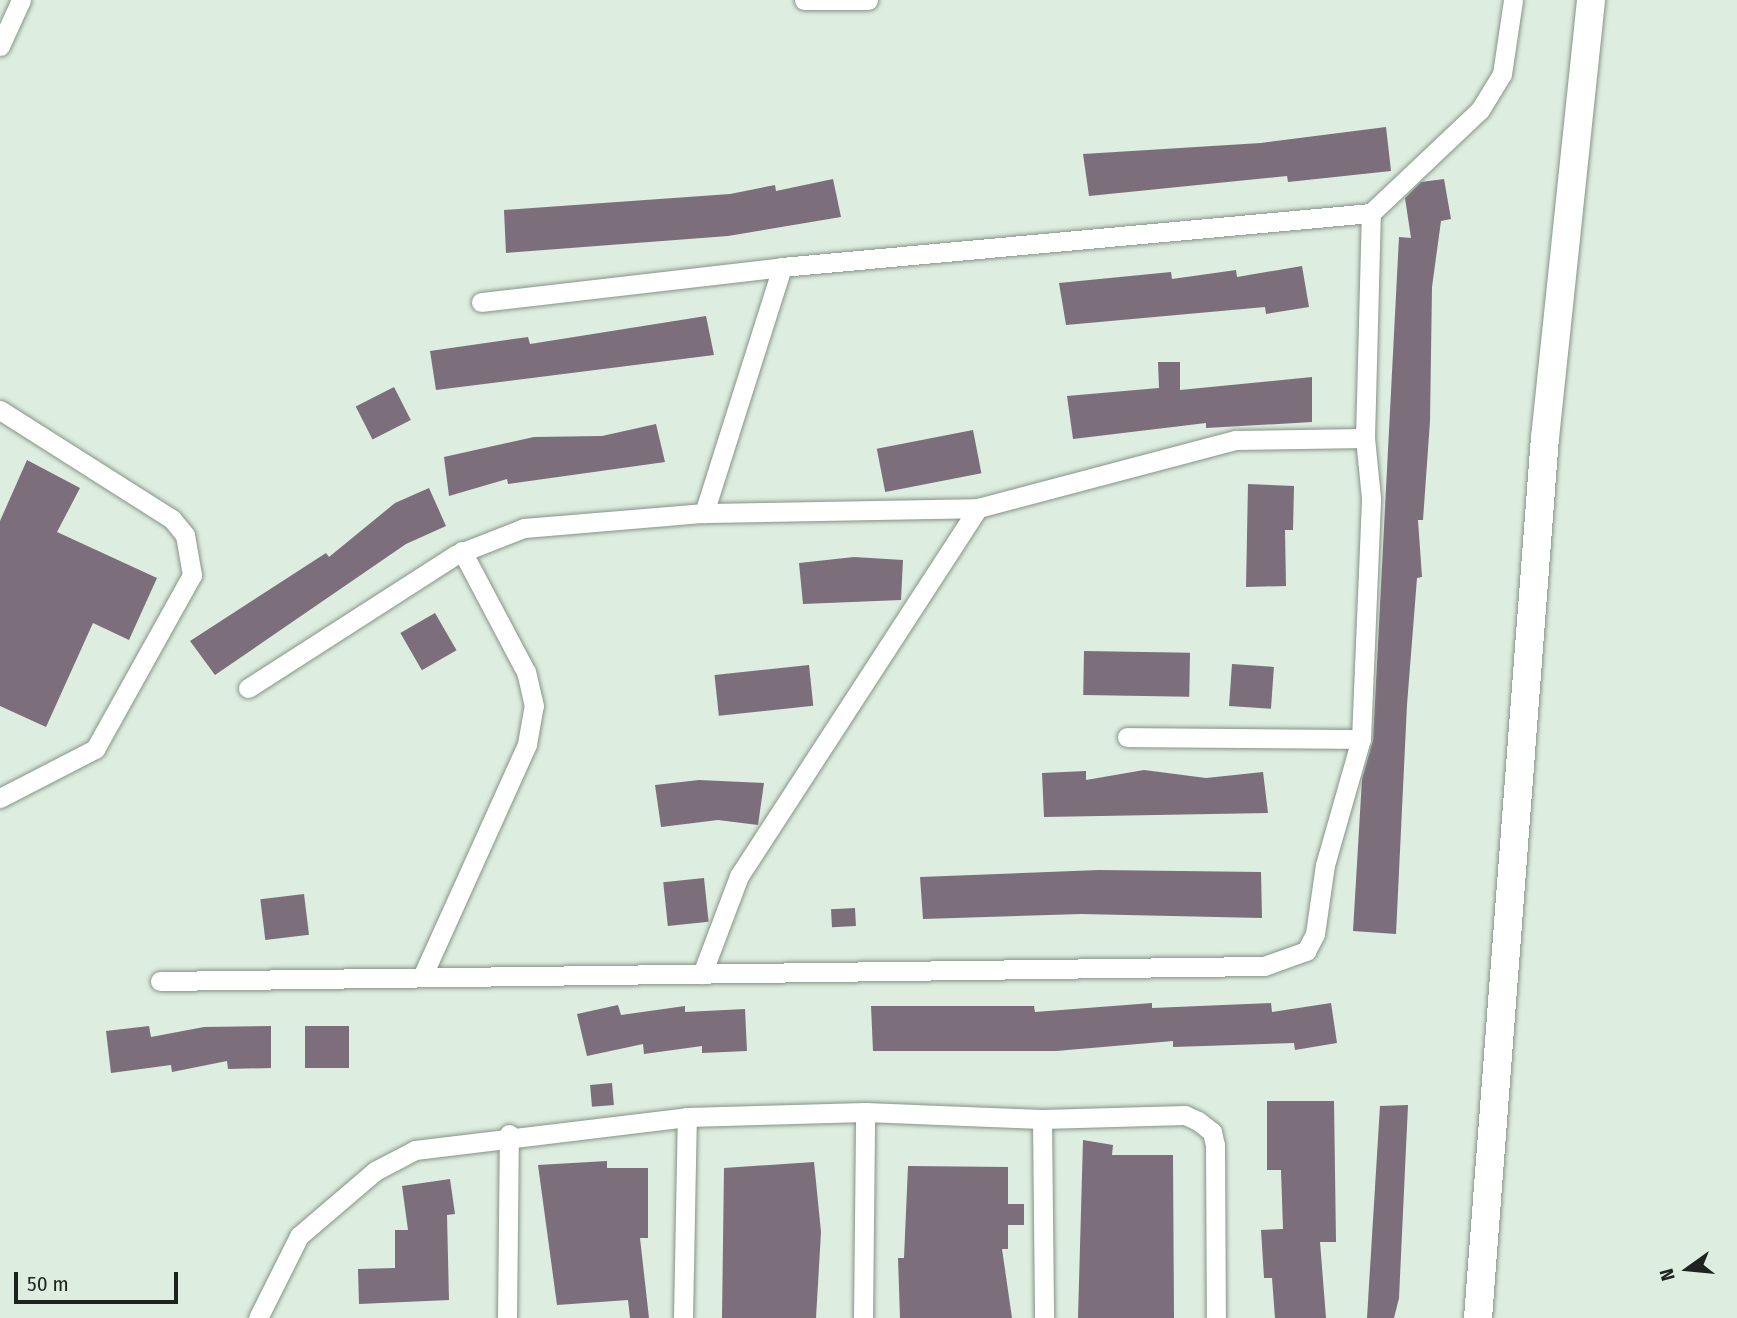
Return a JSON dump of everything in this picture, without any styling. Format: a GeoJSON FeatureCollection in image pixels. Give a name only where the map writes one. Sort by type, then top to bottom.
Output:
{"type":"FeatureCollection","features":[{"type":"Feature","properties":{"kind":"main road"},"geometry":{"type":"LineString","coordinates":[[1478,1318],[1544,452],[1591,0]]}},
{"type":"Feature","properties":{"kind":"street"},"geometry":{"type":"LineString","coordinates":[[0,46],[21,0]]}},
{"type":"Feature","properties":{"kind":"street"},"geometry":{"type":"LineString","coordinates":[[804,0],[868,0]]}},
{"type":"Feature","properties":{"kind":"street"},"geometry":{"type":"LineString","coordinates":[[481,302],[782,267],[1371,213],[1480,110],[1502,74],[1513,0]]}},
{"type":"Feature","properties":{"kind":"street"},"geometry":{"type":"LineString","coordinates":[[160,981],[702,974],[1284,961],[1306,951],[1315,934],[1325,865],[1361,739],[1371,498],[1365,438],[1371,213]]}},
{"type":"Feature","properties":{"kind":"street"},"geometry":{"type":"LineString","coordinates":[[704,513],[782,267]]}},
{"type":"Feature","properties":{"kind":"street"},"geometry":{"type":"LineString","coordinates":[[0,410],[172,519],[185,535],[192,575],[95,749],[0,798]]}},
{"type":"Feature","properties":{"kind":"street"},"geometry":{"type":"LineString","coordinates":[[248,688],[462,551],[524,528],[704,513],[978,508],[1236,440],[1365,438]]}},
{"type":"Feature","properties":{"kind":"street"},"geometry":{"type":"LineString","coordinates":[[702,974],[740,876],[978,508]]}},
{"type":"Feature","properties":{"kind":"street"},"geometry":{"type":"LineString","coordinates":[[422,978],[527,744],[534,706],[527,672],[462,551]]}},
{"type":"Feature","properties":{"kind":"street"},"geometry":{"type":"LineString","coordinates":[[1127,737],[1361,739]]}},
{"type":"Feature","properties":{"kind":"street"},"geometry":{"type":"LineString","coordinates":[[863,1318],[866,1112]]}},
{"type":"Feature","properties":{"kind":"street"},"geometry":{"type":"LineString","coordinates":[[258,1318],[299,1236],[375,1171],[415,1150],[509,1134],[688,1117],[866,1112],[1042,1119],[1185,1115],[1212,1132],[1216,1318]]}},
{"type":"Feature","properties":{"kind":"street"},"geometry":{"type":"LineString","coordinates":[[683,1318],[688,1117]]}},
{"type":"Feature","properties":{"kind":"street"},"geometry":{"type":"LineString","coordinates":[[1042,1119],[1044,1318]]}},
{"type":"Feature","properties":{"kind":"street"},"geometry":{"type":"LineString","coordinates":[[507,1318],[509,1134]]}},
{"type":"Feature","properties":{"kind":"building"},"geometry":{"type":"Polygon","coordinates":[[[1386,127],[1391,171],[1288,182],[1287,176],[1089,196],[1083,154],[1261,143],[1386,127]]]}},
{"type":"Feature","properties":{"kind":"building"},"geometry":{"type":"Polygon","coordinates":[[[833,179],[841,217],[728,236],[506,253],[504,210],[730,194],[775,185],[776,191],[833,179]]]}},
{"type":"Feature","properties":{"kind":"building"},"geometry":{"type":"Polygon","coordinates":[[[1444,179],[1451,219],[1441,221],[1432,287],[1430,421],[1423,520],[1418,520],[1422,577],[1417,578],[1407,705],[1396,934],[1353,931],[1362,779],[1373,740],[1399,237],[1411,238],[1405,198],[1421,182],[1444,179]]]}},
{"type":"Feature","properties":{"kind":"building"},"geometry":{"type":"Polygon","coordinates":[[[1302,266],[1309,307],[1266,314],[1265,307],[1066,325],[1059,283],[1171,272],[1172,279],[1236,270],[1237,277],[1302,266]]]}},
{"type":"Feature","properties":{"kind":"building"},"geometry":{"type":"Polygon","coordinates":[[[706,316],[714,355],[436,390],[430,351],[528,337],[530,344],[706,316]]]}},
{"type":"Feature","properties":{"kind":"building"},"geometry":{"type":"Polygon","coordinates":[[[1158,362],[1180,362],[1180,390],[1312,377],[1312,422],[1206,428],[1206,423],[1073,439],[1067,396],[1159,388],[1158,362]]]}},
{"type":"Feature","properties":{"kind":"building"},"geometry":{"type":"Polygon","coordinates":[[[394,387],[411,420],[372,439],[356,407],[394,387]]]}},
{"type":"Feature","properties":{"kind":"building"},"geometry":{"type":"Polygon","coordinates":[[[656,424],[665,462],[508,484],[507,479],[449,496],[444,457],[534,437],[602,436],[656,424]]]}},
{"type":"Feature","properties":{"kind":"building"},"geometry":{"type":"Polygon","coordinates":[[[973,430],[981,473],[885,492],[877,449],[973,430]]]}},
{"type":"Feature","properties":{"kind":"building"},"geometry":{"type":"Polygon","coordinates":[[[27,460],[80,488],[57,532],[157,578],[129,640],[93,623],[46,727],[0,706],[0,521],[27,460]]]}},
{"type":"Feature","properties":{"kind":"building"},"geometry":{"type":"Polygon","coordinates":[[[1248,484],[1294,486],[1293,530],[1285,530],[1286,586],[1246,587],[1248,484]]]}},
{"type":"Feature","properties":{"kind":"building"},"geometry":{"type":"Polygon","coordinates":[[[429,488],[446,526],[406,544],[215,675],[190,641],[326,553],[329,557],[395,503],[429,488]]]}},
{"type":"Feature","properties":{"kind":"building"},"geometry":{"type":"Polygon","coordinates":[[[854,557],[903,560],[901,600],[803,604],[799,563],[854,557]]]}},
{"type":"Feature","properties":{"kind":"building"},"geometry":{"type":"Polygon","coordinates":[[[435,613],[456,650],[422,670],[400,633],[435,613]]]}},
{"type":"Feature","properties":{"kind":"building"},"geometry":{"type":"Polygon","coordinates":[[[1084,651],[1190,653],[1189,697],[1083,695],[1084,651]]]}},
{"type":"Feature","properties":{"kind":"building"},"geometry":{"type":"Polygon","coordinates":[[[1232,664],[1274,667],[1271,709],[1229,706],[1232,664]]]}},
{"type":"Feature","properties":{"kind":"building"},"geometry":{"type":"Polygon","coordinates":[[[809,665],[813,706],[719,716],[715,675],[809,665]]]}},
{"type":"Feature","properties":{"kind":"building"},"geometry":{"type":"Polygon","coordinates":[[[1144,770],[1206,778],[1263,772],[1268,813],[1044,817],[1042,773],[1086,771],[1086,780],[1144,770]]]}},
{"type":"Feature","properties":{"kind":"building"},"geometry":{"type":"Polygon","coordinates":[[[699,780],[764,783],[758,825],[718,820],[661,827],[655,785],[699,780]]]}},
{"type":"Feature","properties":{"kind":"building"},"geometry":{"type":"Polygon","coordinates":[[[1099,870],[1261,872],[1262,918],[1081,914],[923,919],[920,877],[1099,870]]]}},
{"type":"Feature","properties":{"kind":"building"},"geometry":{"type":"Polygon","coordinates":[[[704,878],[709,922],[668,926],[663,882],[704,878]]]}},
{"type":"Feature","properties":{"kind":"building"},"geometry":{"type":"Polygon","coordinates":[[[304,894],[309,935],[265,940],[260,899],[304,894]]]}},
{"type":"Feature","properties":{"kind":"building"},"geometry":{"type":"Polygon","coordinates":[[[855,908],[856,926],[832,927],[831,909],[855,908]]]}},
{"type":"Feature","properties":{"kind":"building"},"geometry":{"type":"Polygon","coordinates":[[[1152,1003],[1152,1008],[1271,1003],[1272,1012],[1331,1003],[1337,1043],[1295,1050],[1294,1043],[1173,1047],[1173,1041],[1056,1051],[873,1051],[871,1006],[1034,1006],[1035,1012],[1152,1003]]]}},
{"type":"Feature","properties":{"kind":"building"},"geometry":{"type":"Polygon","coordinates":[[[618,1005],[621,1015],[685,1006],[685,1012],[745,1009],[747,1051],[702,1053],[702,1046],[644,1054],[643,1044],[587,1056],[577,1014],[618,1005]]]}},
{"type":"Feature","properties":{"kind":"building"},"geometry":{"type":"Polygon","coordinates":[[[149,1026],[151,1037],[204,1027],[271,1026],[271,1068],[228,1069],[227,1061],[172,1072],[171,1065],[111,1073],[106,1031],[149,1026]]]}},
{"type":"Feature","properties":{"kind":"building"},"geometry":{"type":"Polygon","coordinates":[[[305,1026],[349,1026],[349,1068],[305,1068],[305,1026]]]}},
{"type":"Feature","properties":{"kind":"building"},"geometry":{"type":"Polygon","coordinates":[[[612,1083],[614,1105],[592,1107],[590,1085],[612,1083]]]}},
{"type":"Feature","properties":{"kind":"building"},"geometry":{"type":"Polygon","coordinates":[[[1267,1101],[1334,1101],[1336,1242],[1320,1242],[1326,1318],[1275,1318],[1272,1278],[1264,1278],[1261,1230],[1283,1229],[1281,1170],[1267,1170],[1267,1101]]]}},
{"type":"Feature","properties":{"kind":"building"},"geometry":{"type":"Polygon","coordinates":[[[1408,1105],[1399,1298],[1394,1318],[1367,1318],[1380,1106],[1408,1105]]]}},
{"type":"Feature","properties":{"kind":"building"},"geometry":{"type":"Polygon","coordinates":[[[1083,1140],[1113,1145],[1112,1155],[1173,1155],[1174,1318],[1078,1318],[1083,1140]]]}},
{"type":"Feature","properties":{"kind":"building"},"geometry":{"type":"Polygon","coordinates":[[[607,1161],[607,1168],[648,1168],[648,1238],[640,1238],[649,1318],[630,1318],[628,1300],[557,1305],[538,1165],[607,1161]]]}},
{"type":"Feature","properties":{"kind":"building"},"geometry":{"type":"Polygon","coordinates":[[[814,1162],[821,1232],[816,1318],[722,1318],[724,1168],[814,1162]]]}},
{"type":"Feature","properties":{"kind":"building"},"geometry":{"type":"Polygon","coordinates":[[[908,1166],[1008,1167],[1008,1204],[1024,1204],[1024,1225],[1008,1225],[1008,1249],[1002,1249],[1012,1318],[900,1318],[898,1258],[904,1258],[908,1166]]]}},
{"type":"Feature","properties":{"kind":"building"},"geometry":{"type":"Polygon","coordinates":[[[450,1179],[455,1214],[447,1215],[449,1300],[359,1304],[358,1269],[395,1268],[395,1230],[408,1230],[402,1186],[450,1179]]]}}]}
